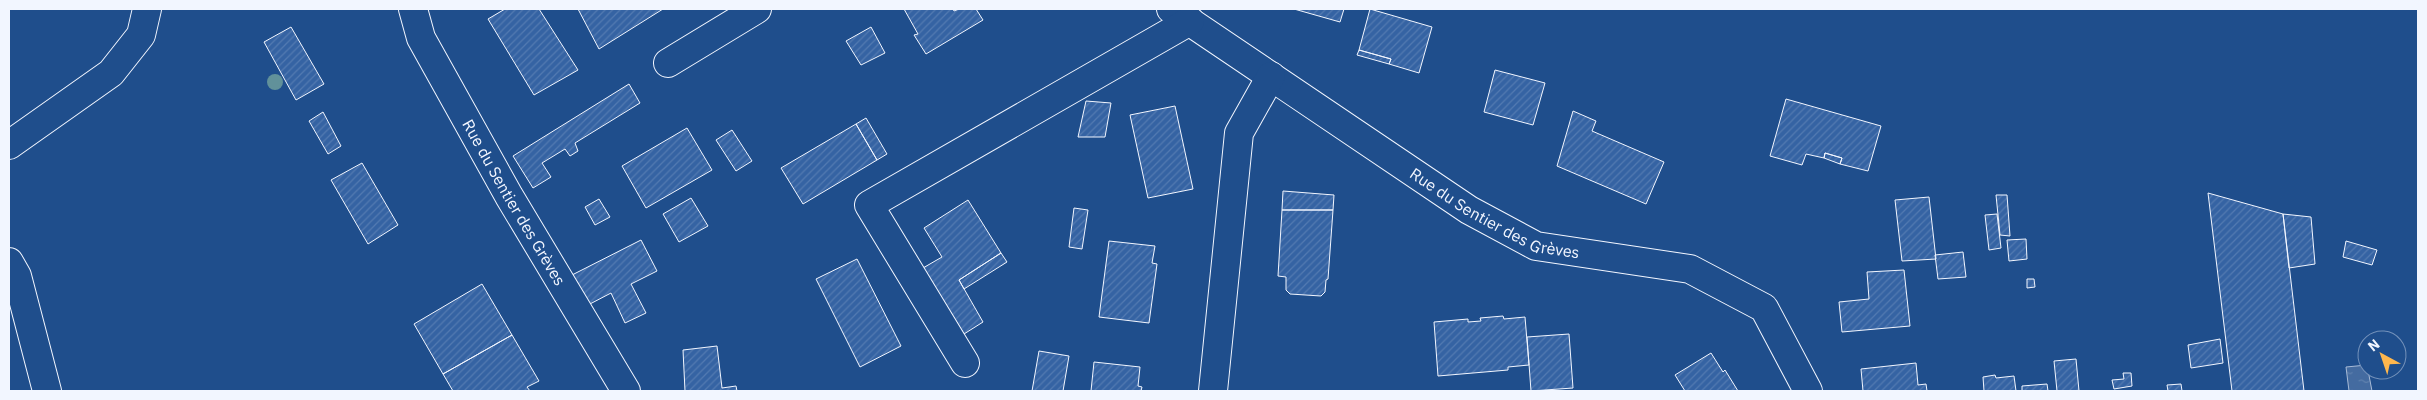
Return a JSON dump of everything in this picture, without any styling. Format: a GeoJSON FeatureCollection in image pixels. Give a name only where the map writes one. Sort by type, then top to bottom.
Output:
{"type":"FeatureCollection","features":[{"type":"Feature","properties":{"kind":"street"},"geometry":{"type":"LineString","coordinates":[[9,145],[111,73],[141,35],[148,9]]}},
{"type":"Feature","properties":{"kind":"street","name":"Rue du Sentier des Grèves"},"geometry":{"type":"LineString","coordinates":[[413,9],[421,38],[509,196],[626,391]]}},
{"type":"Feature","properties":{"kind":"street"},"geometry":{"type":"LineString","coordinates":[[668,63],[757,9]]}},
{"type":"Feature","properties":{"kind":"street"},"geometry":{"type":"LineString","coordinates":[[965,364],[869,205],[1181,15]]}},
{"type":"Feature","properties":{"kind":"street","name":"Rue du Sentier des Grèves"},"geometry":{"type":"LineString","coordinates":[[1181,15],[1469,210],[1536,246],[1690,269],[1764,308],[1808,391]]}},
{"type":"Feature","properties":{"kind":"street"},"geometry":{"type":"LineString","coordinates":[[1213,391],[1239,133],[1271,76]]}},
{"type":"Feature","properties":{"kind":"street"},"geometry":{"type":"LineString","coordinates":[[9,262],[17,276],[47,391]]}},
{"type":"Feature","properties":{"kind":"water"},"geometry":{"type":"Polygon","coordinates":[[[2357,366],[2357,380],[2370,380],[2372,391],[2349,391],[2346,367],[2357,366]]]}},
{"type":"Feature","properties":{"kind":"building"},"geometry":{"type":"Polygon","coordinates":[[[505,9],[539,9],[578,70],[534,95],[488,19],[505,9]]]}},
{"type":"Feature","properties":{"kind":"building"},"geometry":{"type":"Polygon","coordinates":[[[578,9],[663,9],[599,49],[578,9]]]}},
{"type":"Feature","properties":{"kind":"building"},"geometry":{"type":"Polygon","coordinates":[[[904,9],[953,9],[954,11],[959,9],[976,9],[983,20],[926,54],[914,35],[918,34],[904,9]]]}},
{"type":"Feature","properties":{"kind":"building"},"geometry":{"type":"Polygon","coordinates":[[[1294,9],[1344,9],[1340,22],[1294,9]]]}},
{"type":"Feature","properties":{"kind":"building"},"geometry":{"type":"Polygon","coordinates":[[[1370,9],[1432,27],[1419,73],[1389,64],[1391,59],[1359,50],[1370,9]]]}},
{"type":"Feature","properties":{"kind":"building"},"geometry":{"type":"Polygon","coordinates":[[[291,27],[324,84],[296,100],[264,42],[291,27]]]}},
{"type":"Feature","properties":{"kind":"building"},"geometry":{"type":"Polygon","coordinates":[[[871,27],[885,53],[861,65],[846,41],[871,27]]]}},
{"type":"Feature","properties":{"kind":"building"},"geometry":{"type":"Polygon","coordinates":[[[1359,50],[1391,59],[1389,64],[1357,55],[1359,50]]]}},
{"type":"Feature","properties":{"kind":"building"},"geometry":{"type":"Polygon","coordinates":[[[1495,70],[1545,83],[1533,125],[1484,112],[1495,70]]]}},
{"type":"Feature","properties":{"kind":"building"},"geometry":{"type":"Polygon","coordinates":[[[629,84],[640,103],[575,143],[578,151],[570,156],[565,149],[542,163],[551,177],[533,188],[513,156],[629,84]]]}},
{"type":"Feature","properties":{"kind":"building"},"geometry":{"type":"Polygon","coordinates":[[[1786,99],[1881,126],[1868,171],[1840,164],[1842,158],[1825,153],[1824,158],[1806,154],[1802,165],[1770,156],[1786,99]]]}},
{"type":"Feature","properties":{"kind":"building"},"geometry":{"type":"Polygon","coordinates":[[[1086,101],[1111,103],[1105,137],[1078,137],[1086,101]]]}},
{"type":"Feature","properties":{"kind":"building"},"geometry":{"type":"Polygon","coordinates":[[[1175,106],[1193,189],[1148,198],[1130,115],[1175,106]]]}},
{"type":"Feature","properties":{"kind":"building"},"geometry":{"type":"Polygon","coordinates":[[[1573,111],[1596,121],[1592,131],[1664,162],[1646,204],[1557,166],[1573,111]]]}},
{"type":"Feature","properties":{"kind":"building"},"geometry":{"type":"Polygon","coordinates":[[[323,112],[341,146],[328,154],[309,121],[323,112]]]}},
{"type":"Feature","properties":{"kind":"building"},"geometry":{"type":"Polygon","coordinates":[[[866,118],[887,154],[877,160],[856,124],[866,118]]]}},
{"type":"Feature","properties":{"kind":"building"},"geometry":{"type":"Polygon","coordinates":[[[856,124],[877,160],[803,204],[781,168],[856,124]]]}},
{"type":"Feature","properties":{"kind":"building"},"geometry":{"type":"Polygon","coordinates":[[[687,128],[712,170],[646,208],[622,166],[687,128]]]}},
{"type":"Feature","properties":{"kind":"building"},"geometry":{"type":"Polygon","coordinates":[[[732,130],[752,161],[736,171],[716,140],[732,130]]]}},
{"type":"Feature","properties":{"kind":"building"},"geometry":{"type":"Polygon","coordinates":[[[1825,153],[1842,158],[1840,164],[1824,158],[1825,153]]]}},
{"type":"Feature","properties":{"kind":"building"},"geometry":{"type":"Polygon","coordinates":[[[362,163],[398,225],[368,244],[331,180],[362,163]]]}},
{"type":"Feature","properties":{"kind":"building"},"geometry":{"type":"Polygon","coordinates":[[[1283,191],[1334,195],[1333,210],[1282,210],[1283,191]]]}},
{"type":"Feature","properties":{"kind":"building"},"geometry":{"type":"Polygon","coordinates":[[[2208,193],[2283,214],[2304,391],[2232,391],[2208,193]]]}},
{"type":"Feature","properties":{"kind":"building"},"geometry":{"type":"Polygon","coordinates":[[[1996,195],[2007,195],[2010,236],[2000,235],[1996,195]]]}},
{"type":"Feature","properties":{"kind":"building"},"geometry":{"type":"Polygon","coordinates":[[[1929,197],[1936,259],[1902,261],[1895,200],[1929,197]]]}},
{"type":"Feature","properties":{"kind":"building"},"geometry":{"type":"Polygon","coordinates":[[[691,198],[708,226],[679,242],[663,214],[691,198]]]}},
{"type":"Feature","properties":{"kind":"building"},"geometry":{"type":"Polygon","coordinates":[[[599,199],[610,217],[595,225],[585,207],[599,199]]]}},
{"type":"Feature","properties":{"kind":"building"},"geometry":{"type":"Polygon","coordinates":[[[968,200],[1001,253],[959,280],[983,322],[964,334],[923,268],[942,257],[924,228],[968,200]]]}},
{"type":"Feature","properties":{"kind":"building"},"geometry":{"type":"Polygon","coordinates":[[[1074,208],[1088,210],[1082,249],[1069,247],[1074,208]]]}},
{"type":"Feature","properties":{"kind":"building"},"geometry":{"type":"Polygon","coordinates":[[[1282,210],[1333,210],[1328,279],[1326,280],[1325,292],[1321,296],[1290,294],[1286,290],[1286,277],[1278,276],[1282,210]]]}},
{"type":"Feature","properties":{"kind":"building"},"geometry":{"type":"Polygon","coordinates":[[[1997,214],[2001,248],[1989,250],[1985,215],[1997,214]]]}},
{"type":"Feature","properties":{"kind":"building"},"geometry":{"type":"Polygon","coordinates":[[[2283,214],[2311,217],[2315,264],[2289,268],[2283,214]]]}},
{"type":"Feature","properties":{"kind":"building"},"geometry":{"type":"Polygon","coordinates":[[[2026,239],[2027,259],[2009,261],[2007,240],[2026,239]]]}},
{"type":"Feature","properties":{"kind":"building"},"geometry":{"type":"Polygon","coordinates":[[[641,240],[657,271],[631,284],[646,313],[625,323],[611,293],[588,305],[572,275],[641,240]]]}},
{"type":"Feature","properties":{"kind":"building"},"geometry":{"type":"Polygon","coordinates":[[[1109,241],[1155,246],[1152,263],[1157,264],[1149,323],[1099,317],[1109,241]]]}},
{"type":"Feature","properties":{"kind":"building"},"geometry":{"type":"Polygon","coordinates":[[[2346,241],[2377,250],[2372,265],[2343,257],[2346,241]]]}},
{"type":"Feature","properties":{"kind":"building"},"geometry":{"type":"Polygon","coordinates":[[[1963,252],[1966,277],[1938,279],[1935,255],[1963,252]]]}},
{"type":"Feature","properties":{"kind":"building"},"geometry":{"type":"Polygon","coordinates":[[[1001,253],[1007,262],[964,289],[959,280],[1001,253]]]}},
{"type":"Feature","properties":{"kind":"building"},"geometry":{"type":"Polygon","coordinates":[[[857,259],[901,346],[860,367],[816,279],[857,259]]]}},
{"type":"Feature","properties":{"kind":"building"},"geometry":{"type":"Polygon","coordinates":[[[1904,270],[1910,326],[1842,332],[1839,302],[1869,299],[1867,272],[1904,270]]]}},
{"type":"Feature","properties":{"kind":"building"},"geometry":{"type":"Polygon","coordinates":[[[2027,279],[2034,279],[2035,287],[2027,288],[2027,279]]]}},
{"type":"Feature","properties":{"kind":"building"},"geometry":{"type":"Polygon","coordinates":[[[482,284],[512,335],[443,374],[414,324],[482,284]]]}},
{"type":"Feature","properties":{"kind":"building"},"geometry":{"type":"Polygon","coordinates":[[[1503,316],[1504,319],[1525,317],[1529,365],[1508,367],[1508,370],[1438,376],[1434,322],[1468,319],[1468,322],[1481,321],[1480,318],[1503,316]]]}},
{"type":"Feature","properties":{"kind":"building"},"geometry":{"type":"Polygon","coordinates":[[[1569,334],[1573,388],[1531,391],[1527,337],[1569,334]]]}},
{"type":"Feature","properties":{"kind":"building"},"geometry":{"type":"Polygon","coordinates":[[[512,335],[539,381],[527,387],[530,391],[453,391],[443,374],[512,335]]]}},
{"type":"Feature","properties":{"kind":"building"},"geometry":{"type":"Polygon","coordinates":[[[2220,339],[2223,363],[2191,368],[2188,345],[2220,339]]]}},
{"type":"Feature","properties":{"kind":"building"},"geometry":{"type":"Polygon","coordinates":[[[717,346],[722,388],[736,386],[737,391],[685,391],[683,350],[717,346]]]}},
{"type":"Feature","properties":{"kind":"building"},"geometry":{"type":"Polygon","coordinates":[[[1039,351],[1069,356],[1063,391],[1032,391],[1039,351]]]}},
{"type":"Feature","properties":{"kind":"building"},"geometry":{"type":"Polygon","coordinates":[[[1711,353],[1723,372],[1725,370],[1738,391],[1685,391],[1675,375],[1711,353]]]}},
{"type":"Feature","properties":{"kind":"building"},"geometry":{"type":"Polygon","coordinates":[[[2076,359],[2079,391],[2057,391],[2054,361],[2076,359]]]}},
{"type":"Feature","properties":{"kind":"building"},"geometry":{"type":"Polygon","coordinates":[[[1094,362],[1140,367],[1138,386],[1142,387],[1141,391],[1091,391],[1094,362]]]}},
{"type":"Feature","properties":{"kind":"building"},"geometry":{"type":"Polygon","coordinates":[[[1916,363],[1918,385],[1926,384],[1927,391],[1863,391],[1861,369],[1916,363]]]}},
{"type":"Feature","properties":{"kind":"building"},"geometry":{"type":"Polygon","coordinates":[[[2123,373],[2131,373],[2132,386],[2114,389],[2112,380],[2124,379],[2123,373]]]}},
{"type":"Feature","properties":{"kind":"building"},"geometry":{"type":"Polygon","coordinates":[[[1995,375],[1996,378],[2014,376],[2016,391],[1984,391],[1983,377],[1995,375]]]}},
{"type":"Feature","properties":{"kind":"building"},"geometry":{"type":"Polygon","coordinates":[[[2047,384],[2048,391],[2022,391],[2022,386],[2047,384]]]}},
{"type":"Feature","properties":{"kind":"building"},"geometry":{"type":"Polygon","coordinates":[[[2181,384],[2182,391],[2168,391],[2167,385],[2181,384]]]}}]}
